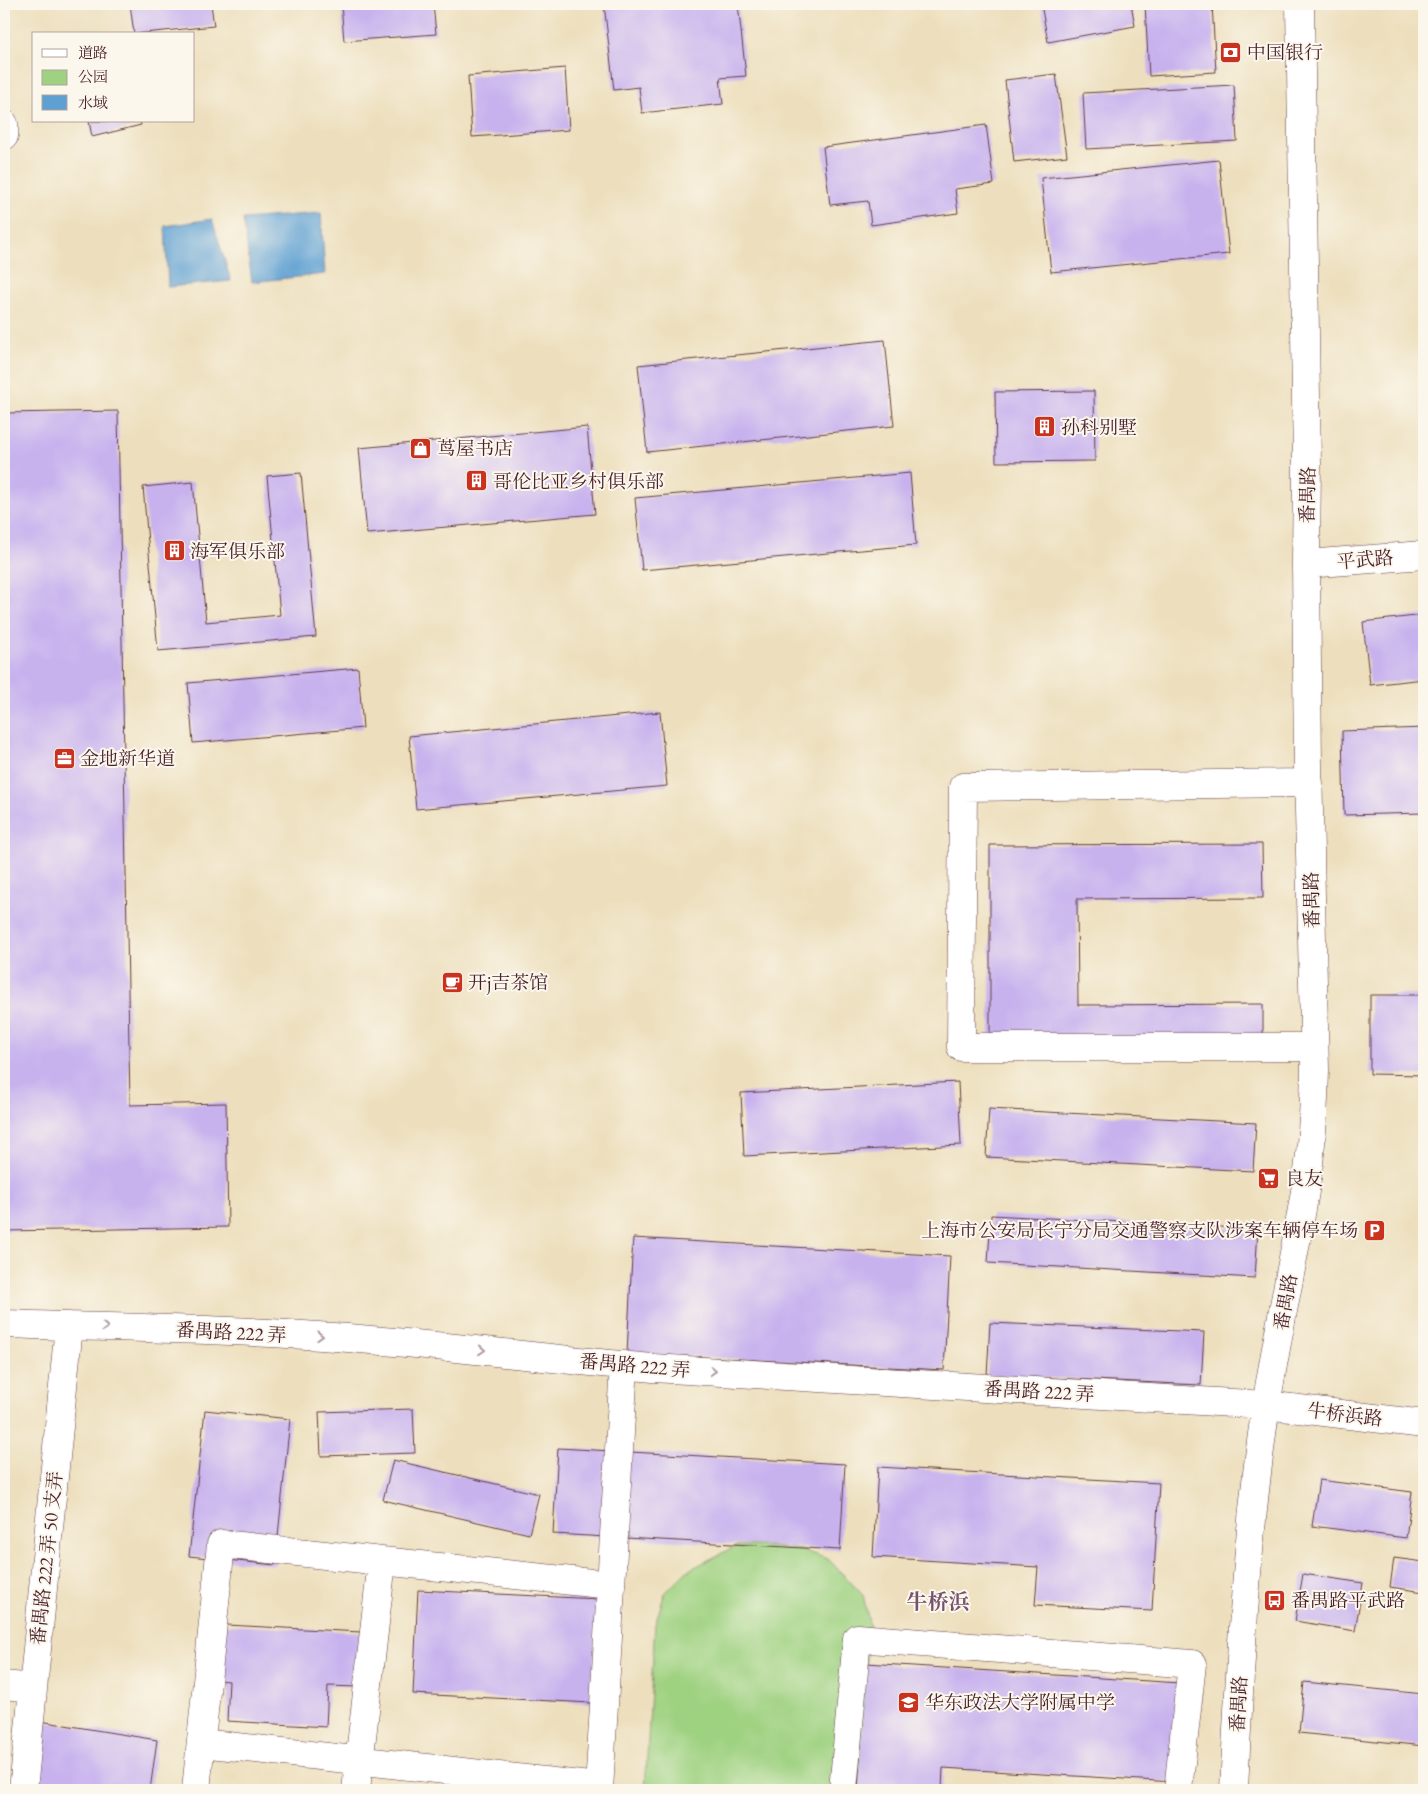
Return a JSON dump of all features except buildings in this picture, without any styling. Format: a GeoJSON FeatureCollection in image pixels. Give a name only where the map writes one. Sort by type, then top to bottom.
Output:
{"type":"FeatureCollection","features":[{"type":"Feature","properties":{"kind":"street","name":"番禺路"},"geometry":{"type":"LineString","coordinates":[[1234,1790],[1246,1593],[1259,1457],[1266,1405],[1307,1179],[1313,1123],[1314,1047],[1306,564],[1308,464],[1300,4]]}},
{"type":"Feature","properties":{"kind":"street"},"geometry":{"type":"LineString","coordinates":[[4,124],[4,136]]}},
{"type":"Feature","properties":{"kind":"street","name":"平武路"},"geometry":{"type":"LineString","coordinates":[[1306,564],[1424,555]]}},
{"type":"Feature","properties":{"kind":"street"},"geometry":{"type":"LineString","coordinates":[[1309,783],[963,787],[961,1047],[1314,1047]]}},
{"type":"Feature","properties":{"kind":"street","name":"番禺路 222 弄"},"geometry":{"type":"LineString","coordinates":[[4,1324],[208,1330],[346,1338],[511,1352],[584,1362],[624,1365],[1266,1405]]}},
{"type":"Feature","properties":{"kind":"street","name":"番禺路 222 弄 50 支弄"},"geometry":{"type":"LineString","coordinates":[[23,1790],[69,1326]]}},
{"type":"Feature","properties":{"kind":"street"},"geometry":{"type":"LineString","coordinates":[[201,1743],[599,1789],[624,1365]]}},
{"type":"Feature","properties":{"kind":"street","name":"牛桥浜路"},"geometry":{"type":"LineString","coordinates":[[1266,1405],[1424,1424]]}},
{"type":"Feature","properties":{"kind":"street"},"geometry":{"type":"LineString","coordinates":[[196,1790],[221,1544],[611,1586]]}},
{"type":"Feature","properties":{"kind":"street"},"geometry":{"type":"LineString","coordinates":[[356,1790],[382,1561]]}},
{"type":"Feature","properties":{"kind":"street"},"geometry":{"type":"LineString","coordinates":[[843,1790],[857,1638],[1192,1664],[1178,1790]]}},
{"type":"Feature","properties":{"kind":"street"},"geometry":{"type":"LineString","coordinates":[[4,1685],[33,1688]]}},
{"type":"Feature","properties":{"kind":"green space"},"geometry":{"type":"Polygon","coordinates":[[[736,1546],[763,1546],[801,1550],[828,1559],[863,1595],[870,1627],[866,1663],[860,1790],[645,1790],[655,1624],[665,1593],[687,1571],[736,1546]]]}},
{"type":"Feature","properties":{"kind":"water"},"geometry":{"type":"Polygon","coordinates":[[[321,213],[325,274],[252,282],[243,219],[321,213]]]}},
{"type":"Feature","properties":{"kind":"water"},"geometry":{"type":"Polygon","coordinates":[[[212,219],[231,281],[168,287],[165,226],[212,219]]]}},
{"type":"Feature","properties":{"kind":"place","name":"中国银行"},"geometry":{"type":"Point","coordinates":[1231,52]}},
{"type":"Feature","properties":{"kind":"place","name":"孙科别墅"},"geometry":{"type":"Point","coordinates":[1045,427]}},
{"type":"Feature","properties":{"kind":"place","name":"茑屋书店"},"geometry":{"type":"Point","coordinates":[421,448]}},
{"type":"Feature","properties":{"kind":"place","name":"哥伦比亚乡村俱乐部"},"geometry":{"type":"Point","coordinates":[477,481]}},
{"type":"Feature","properties":{"kind":"place","name":"海军俱乐部"},"geometry":{"type":"Point","coordinates":[174,551]}},
{"type":"Feature","properties":{"kind":"place","name":"金地新华道"},"geometry":{"type":"Point","coordinates":[64,758]}},
{"type":"Feature","properties":{"kind":"place","name":"开j吉茶馆"},"geometry":{"type":"Point","coordinates":[452,982]}},
{"type":"Feature","properties":{"kind":"place","name":"良友"},"geometry":{"type":"Point","coordinates":[1269,1178]}},
{"type":"Feature","properties":{"kind":"place","name":"上海市公安局长宁分局交通警察支队涉案车辆停车场"},"geometry":{"type":"Point","coordinates":[1374,1230]}},
{"type":"Feature","properties":{"kind":"place","name":"番禺路平武路"},"geometry":{"type":"Point","coordinates":[1275,1600]}},
{"type":"Feature","properties":{"kind":"place","name":"华东政法大学附属中学"},"geometry":{"type":"Point","coordinates":[909,1702]}},
{"type":"Feature","properties":{"kind":"district","name":"牛桥浜"},"geometry":{"type":"Point","coordinates":[938,1602]}}]}
